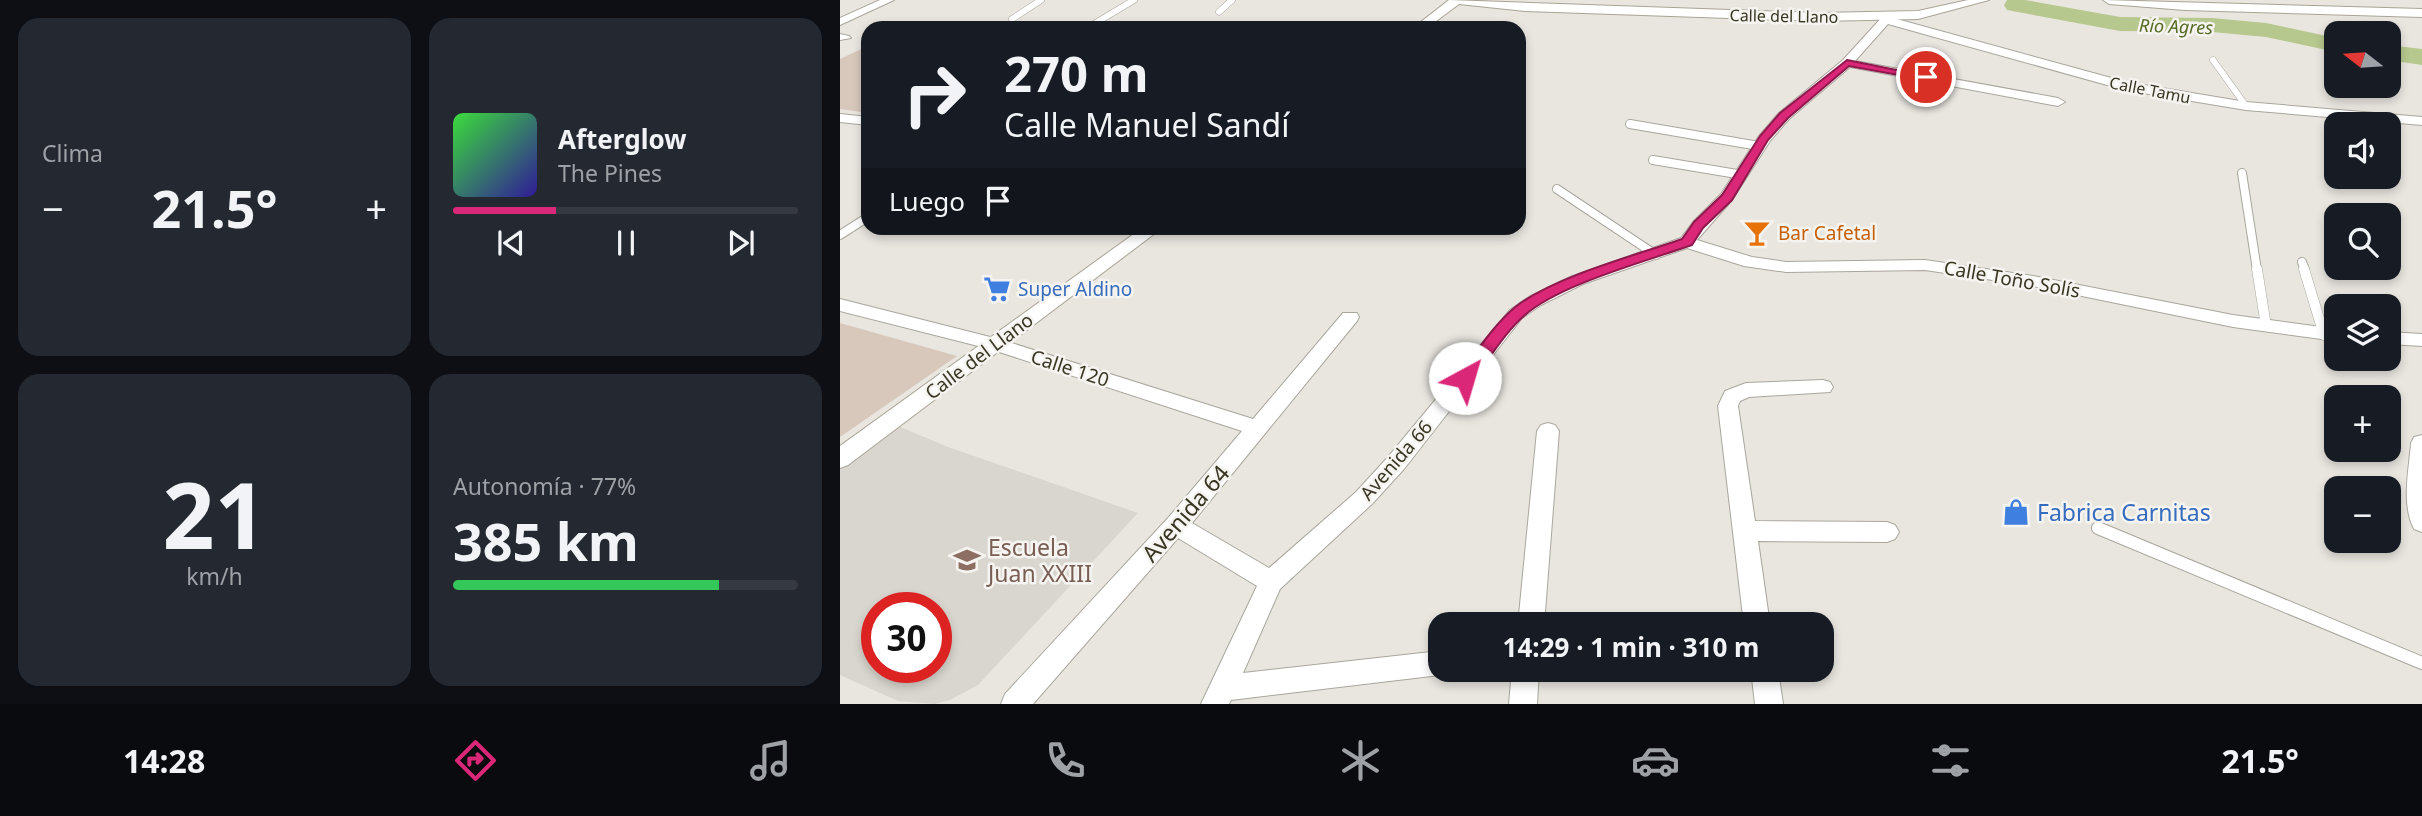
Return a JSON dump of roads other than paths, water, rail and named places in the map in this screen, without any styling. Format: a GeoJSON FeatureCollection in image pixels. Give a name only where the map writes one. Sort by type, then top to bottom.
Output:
{"type":"FeatureCollection","features":[{"type":"Feature","properties":{"kind":"main road","name":"Calle del Llano"},"geometry":{"type":"LineString","coordinates":[[1428,21],[1457,0],[1525,7],[1723,16],[1887,18],[1918,15],[1983,0]]}},
{"type":"Feature","properties":{"kind":"main road"},"geometry":{"type":"LineString","coordinates":[[2109,0],[2185,6],[2422,13]]}},
{"type":"Feature","properties":{"kind":"main road","name":"Calle del Llano"},"geometry":{"type":"LineString","coordinates":[[840,459],[1143,235]]}},
{"type":"Feature","properties":{"kind":"street"},"geometry":{"type":"LineString","coordinates":[[840,22],[889,0]]}},
{"type":"Feature","properties":{"kind":"street","name":"Avenida 66"},"geometry":{"type":"LineString","coordinates":[[1271,582],[1364,499],[1516,314],[1557,289],[1687,242],[1743,175],[1759,146],[1784,116],[1847,63],[1887,18]]}},
{"type":"Feature","properties":{"kind":"street","name":"Calle Tamu"},"geometry":{"type":"LineString","coordinates":[[1887,18],[2113,83],[2246,106],[2422,121]]}},
{"type":"Feature","properties":{"kind":"street"},"geometry":{"type":"LineString","coordinates":[[1847,63],[2058,102]]}},
{"type":"Feature","properties":{"kind":"street"},"geometry":{"type":"LineString","coordinates":[[840,118],[861,120]]}},
{"type":"Feature","properties":{"kind":"street","name":"Calle Toño Solís"},"geometry":{"type":"LineString","coordinates":[[1687,242],[1750,262],[1786,267],[1926,265],[2033,281],[2266,326],[2324,334]]}},
{"type":"Feature","properties":{"kind":"street","name":"Calle 120"},"geometry":{"type":"LineString","coordinates":[[840,305],[995,344],[1256,428]]}},
{"type":"Feature","properties":{"kind":"street","name":"Avenida 64"},"geometry":{"type":"LineString","coordinates":[[1015,704],[1176,525],[1350,317]]}},
{"type":"Feature","properties":{"kind":"street"},"geometry":{"type":"LineString","coordinates":[[2401,339],[2422,340]]}},
{"type":"Feature","properties":{"kind":"street"},"geometry":{"type":"LineString","coordinates":[[1755,612],[1727,406],[1732,396],[1746,390],[1824,387]]}},
{"type":"Feature","properties":{"kind":"street"},"geometry":{"type":"LineString","coordinates":[[1532,612],[1548,431]]}},
{"type":"Feature","properties":{"kind":"street"},"geometry":{"type":"LineString","coordinates":[[2422,443],[2418,496],[2422,522]]}},
{"type":"Feature","properties":{"kind":"street"},"geometry":{"type":"LineString","coordinates":[[1176,525],[1271,582],[1219,696]]}},
{"type":"Feature","properties":{"kind":"street"},"geometry":{"type":"LineString","coordinates":[[1743,531],[1887,532]]}},
{"type":"Feature","properties":{"kind":"street"},"geometry":{"type":"LineString","coordinates":[[1219,696],[1428,665]]}},
{"type":"Feature","properties":{"kind":"street"},"geometry":{"type":"LineString","coordinates":[[1523,704],[1525,682]]}},
{"type":"Feature","properties":{"kind":"street"},"geometry":{"type":"LineString","coordinates":[[1766,682],[1769,704]]}},
{"type":"Feature","properties":{"kind":"lane"},"geometry":{"type":"LineString","coordinates":[[1012,19],[1041,0]]}},
{"type":"Feature","properties":{"kind":"lane"},"geometry":{"type":"LineString","coordinates":[[1099,21],[1134,0]]}},
{"type":"Feature","properties":{"kind":"lane"},"geometry":{"type":"LineString","coordinates":[[1219,12],[1232,0]]}},
{"type":"Feature","properties":{"kind":"lane"},"geometry":{"type":"LineString","coordinates":[[2213,60],[2246,106]]}},
{"type":"Feature","properties":{"kind":"lane"},"geometry":{"type":"LineString","coordinates":[[1630,124],[1759,146]]}},
{"type":"Feature","properties":{"kind":"lane"},"geometry":{"type":"LineString","coordinates":[[1653,160],[1743,175]]}},
{"type":"Feature","properties":{"kind":"lane"},"geometry":{"type":"LineString","coordinates":[[2242,173],[2266,326]]}},
{"type":"Feature","properties":{"kind":"lane"},"geometry":{"type":"LineString","coordinates":[[1557,189],[1657,255]]}},
{"type":"Feature","properties":{"kind":"lane"},"geometry":{"type":"LineString","coordinates":[[840,235],[861,221]]}},
{"type":"Feature","properties":{"kind":"lane"},"geometry":{"type":"LineString","coordinates":[[2302,262],[2324,319]]}},
{"type":"Feature","properties":{"kind":"lane"},"geometry":{"type":"LineString","coordinates":[[2098,528],[2422,663]]}},
{"type":"Feature","properties":{"kind":"waterway","name":"Río Agres"},"geometry":{"type":"LineString","coordinates":[[2015,5],[2120,24],[2212,25],[2266,30],[2324,42]]}},
{"type":"Feature","properties":{"kind":"waterway","name":"Río Agres"},"geometry":{"type":"LineString","coordinates":[[2401,54],[2422,57]]}},
{"type":"Feature","properties":{"kind":"place","name":"Bar Cafetal"},"geometry":{"type":"Point","coordinates":[1757,233]}},
{"type":"Feature","properties":{"kind":"place","name":"Super Aldino"},"geometry":{"type":"Point","coordinates":[997,289]}},
{"type":"Feature","properties":{"kind":"place","name":"Fabrica Carnitas"},"geometry":{"type":"Point","coordinates":[2016,512]}},
{"type":"Feature","properties":{"kind":"place","name":"Escuela Juan XXIII"},"geometry":{"type":"Point","coordinates":[967,560]}}]}
